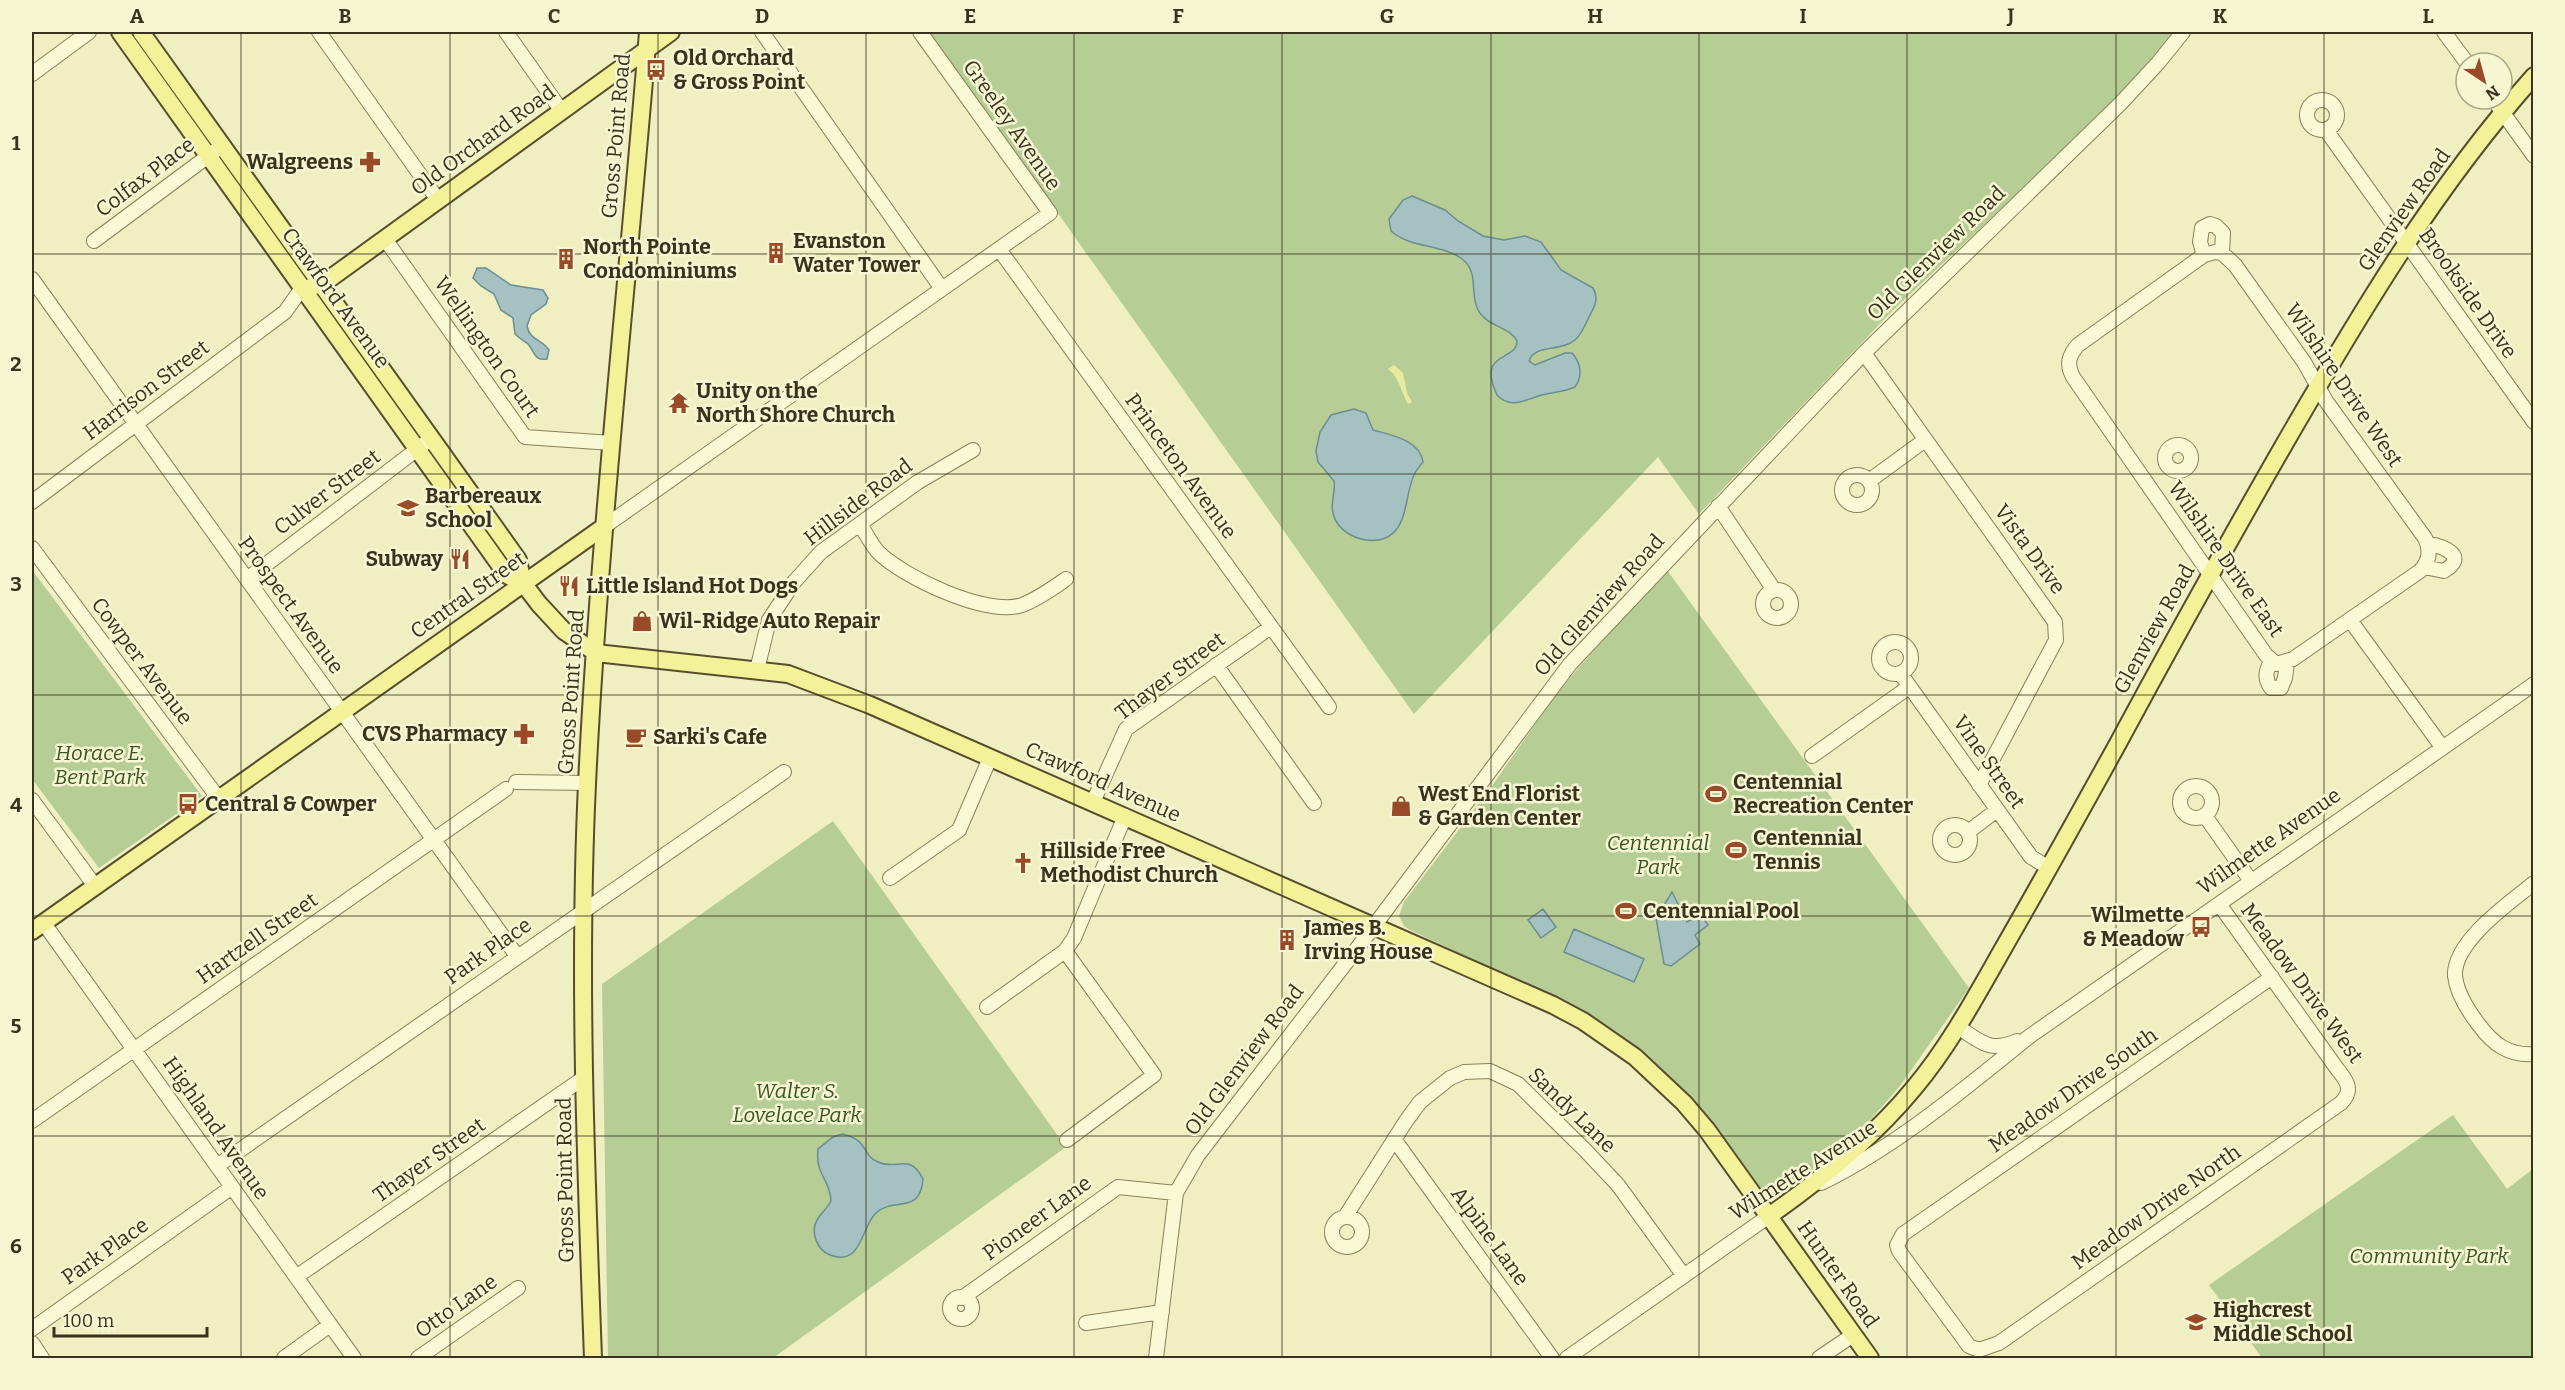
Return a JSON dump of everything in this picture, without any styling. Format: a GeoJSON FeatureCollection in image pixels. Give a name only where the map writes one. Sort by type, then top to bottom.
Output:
{"type":"FeatureCollection","features":[{"type":"Feature","properties":{"kind":"main road","name":"Gross Point Road"},"geometry":{"type":"LineString","coordinates":[[593,1359],[583,911],[587,783],[605,526],[648,32]]}},
{"type":"Feature","properties":{"kind":"main road","name":"Old Orchard Road"},"geometry":{"type":"LineString","coordinates":[[302,288],[321,285],[671,32]]}},
{"type":"Feature","properties":{"kind":"main road","name":"Crawford Avenue"},"geometry":{"type":"LineString","coordinates":[[144,33],[518,560],[523,583],[564,631],[596,652],[757,670],[788,674],[799,678],[870,705],[1553,1005],[1583,1020],[1635,1057],[1684,1103],[1707,1130],[1769,1216]]}},
{"type":"Feature","properties":{"kind":"main road","name":"Crawford Avenue"},"geometry":{"type":"LineString","coordinates":[[124,38],[507,575],[523,583]]}},
{"type":"Feature","properties":{"kind":"main road","name":"Glenview Road"},"geometry":{"type":"LineString","coordinates":[[2514,91],[2534,75]]}},
{"type":"Feature","properties":{"kind":"main road","name":"Glenview Road"},"geometry":{"type":"LineString","coordinates":[[1803,1192],[1858,1147],[1888,1118],[1915,1087],[1958,1027],[2049,868],[2210,574],[2374,290],[2493,111]]}},
{"type":"Feature","properties":{"kind":"main road"},"geometry":{"type":"LineString","coordinates":[[313,303],[321,285]]}},
{"type":"Feature","properties":{"kind":"main road","name":"Central Street"},"geometry":{"type":"LineString","coordinates":[[37,926],[605,526]]}},
{"type":"Feature","properties":{"kind":"main road","name":"Wilmette Avenue"},"geometry":{"type":"LineString","coordinates":[[1769,1216],[1803,1192]]}},
{"type":"Feature","properties":{"kind":"main road","name":"Hunter Road"},"geometry":{"type":"LineString","coordinates":[[1769,1216],[1870,1359]]}},
{"type":"Feature","properties":{"kind":"street"},"geometry":{"type":"LineString","coordinates":[[32,74],[89,32]]}},
{"type":"Feature","properties":{"kind":"street"},"geometry":{"type":"LineString","coordinates":[[319,32],[438,200]]}},
{"type":"Feature","properties":{"kind":"street"},"geometry":{"type":"LineString","coordinates":[[506,32],[561,110]]}},
{"type":"Feature","properties":{"kind":"street"},"geometry":{"type":"LineString","coordinates":[[762,32],[942,289]]}},
{"type":"Feature","properties":{"kind":"street","name":"Greeley Avenue"},"geometry":{"type":"LineString","coordinates":[[920,32],[1050,213]]}},
{"type":"Feature","properties":{"kind":"street","name":"Old Glenview Road"},"geometry":{"type":"LineString","coordinates":[[1156,1359],[1176,1193],[1198,1155],[1375,925],[1570,664],[1864,353],[2121,103],[2183,32]]}},
{"type":"Feature","properties":{"kind":"street"},"geometry":{"type":"LineString","coordinates":[[2444,32],[2458,51]]}},
{"type":"Feature","properties":{"kind":"street"},"geometry":{"type":"LineString","coordinates":[[124,38],[144,33]]}},
{"type":"Feature","properties":{"kind":"street"},"geometry":{"type":"LineString","coordinates":[[2501,111],[2534,156]]}},
{"type":"Feature","properties":{"kind":"street","name":"Brookside Drive"},"geometry":{"type":"LineString","coordinates":[[2326,130],[2534,422]]}},
{"type":"Feature","properties":{"kind":"street","name":"Colfax Place"},"geometry":{"type":"LineString","coordinates":[[94,241],[222,146]]}},
{"type":"Feature","properties":{"kind":"street","name":"Central Street"},"geometry":{"type":"LineString","coordinates":[[605,526],[1050,213]]}},
{"type":"Feature","properties":{"kind":"street","name":"Wilshire Drive West"},"geometry":{"type":"LineString","coordinates":[[2204,255],[2200,242],[2202,228],[2210,224],[2216,226],[2223,234],[2222,253],[2242,275],[2304,362],[2318,387],[2428,544],[2445,546],[2451,552],[2454,561],[2450,568],[2435,571],[2424,567]]}},
{"type":"Feature","properties":{"kind":"street","name":"Wellington Court"},"geometry":{"type":"LineString","coordinates":[[385,239],[525,437],[612,443]]}},
{"type":"Feature","properties":{"kind":"street","name":"Princeton Avenue"},"geometry":{"type":"LineString","coordinates":[[999,249],[1329,707]]}},
{"type":"Feature","properties":{"kind":"street"},"geometry":{"type":"LineString","coordinates":[[2204,255],[2222,253]]}},
{"type":"Feature","properties":{"kind":"street","name":"Wilshire Drive East"},"geometry":{"type":"LineString","coordinates":[[2204,255],[2078,345],[2070,355],[2069,367],[2271,661],[2276,664],[2287,663],[2350,620]]}},
{"type":"Feature","properties":{"kind":"street","name":"Prospect Avenue"},"geometry":{"type":"LineString","coordinates":[[32,279],[517,956]]}},
{"type":"Feature","properties":{"kind":"street","name":"Harrison Street"},"geometry":{"type":"LineString","coordinates":[[32,502],[285,312],[302,288]]}},
{"type":"Feature","properties":{"kind":"street","name":"Harrison Street"},"geometry":{"type":"LineString","coordinates":[[285,312],[313,303]]}},
{"type":"Feature","properties":{"kind":"street","name":"Vista Drive"},"geometry":{"type":"LineString","coordinates":[[1864,353],[2052,616],[2057,632],[2056,640],[1979,785]]}},
{"type":"Feature","properties":{"kind":"street","name":"Culver Street"},"geometry":{"type":"LineString","coordinates":[[247,579],[432,439]]}},
{"type":"Feature","properties":{"kind":"street"},"geometry":{"type":"LineString","coordinates":[[1869,481],[1925,440]]}},
{"type":"Feature","properties":{"kind":"street","name":"Hillside Road"},"geometry":{"type":"LineString","coordinates":[[757,670],[769,620],[794,582],[821,552],[918,482],[973,450]]}},
{"type":"Feature","properties":{"kind":"street","name":"Wilshire Drive East"},"geometry":{"type":"LineString","coordinates":[[2147,481],[2167,466]]}},
{"type":"Feature","properties":{"kind":"street"},"geometry":{"type":"LineString","coordinates":[[1718,507],[1774,590]]}},
{"type":"Feature","properties":{"kind":"street"},"geometry":{"type":"LineString","coordinates":[[860,525],[877,551],[899,569],[974,603],[999,608],[1022,605],[1066,579]]}},
{"type":"Feature","properties":{"kind":"street"},"geometry":{"type":"LineString","coordinates":[[2428,544],[2429,555],[2424,567],[2350,620],[2442,747]]}},
{"type":"Feature","properties":{"kind":"street","name":"Cowper Avenue"},"geometry":{"type":"LineString","coordinates":[[32,548],[219,799]]}},
{"type":"Feature","properties":{"kind":"street","name":"Thayer Street"},"geometry":{"type":"LineString","coordinates":[[1093,802],[1126,729],[1271,627]]}},
{"type":"Feature","properties":{"kind":"street","name":"Wilshire Drive East"},"geometry":{"type":"LineString","coordinates":[[2271,661],[2266,672],[2267,682],[2271,688],[2280,688],[2285,678],[2287,663]]}},
{"type":"Feature","properties":{"kind":"street"},"geometry":{"type":"LineString","coordinates":[[1216,665],[1314,803]]}},
{"type":"Feature","properties":{"kind":"street","name":"Vine Street"},"geometry":{"type":"LineString","coordinates":[[1900,673],[2031,858],[2049,868]]}},
{"type":"Feature","properties":{"kind":"street","name":"Wilmette Avenue"},"geometry":{"type":"LineString","coordinates":[[1803,1192],[1859,1165],[1982,1076],[2030,1036],[2534,684]]}},
{"type":"Feature","properties":{"kind":"street"},"geometry":{"type":"LineString","coordinates":[[1812,756],[1910,687]]}},
{"type":"Feature","properties":{"kind":"street"},"geometry":{"type":"LineString","coordinates":[[890,878],[958,830],[990,758]]}},
{"type":"Feature","properties":{"kind":"street","name":"Park Place"},"geometry":{"type":"LineString","coordinates":[[217,1166],[784,772]]}},
{"type":"Feature","properties":{"kind":"street","name":"Hartzell Street"},"geometry":{"type":"LineString","coordinates":[[32,1121],[511,785],[587,783]]}},
{"type":"Feature","properties":{"kind":"street"},"geometry":{"type":"LineString","coordinates":[[32,800],[95,886]]}},
{"type":"Feature","properties":{"kind":"street"},"geometry":{"type":"LineString","coordinates":[[1968,832],[1997,810]]}},
{"type":"Feature","properties":{"kind":"street"},"geometry":{"type":"LineString","coordinates":[[987,1007],[1065,951],[1074,939],[1125,816]]}},
{"type":"Feature","properties":{"kind":"street"},"geometry":{"type":"LineString","coordinates":[[2205,816],[2251,881]]}},
{"type":"Feature","properties":{"kind":"street"},"geometry":{"type":"LineString","coordinates":[[2534,883],[2473,937],[2456,964],[2456,983],[2473,1017],[2498,1045],[2516,1054],[2534,1054]]}},
{"type":"Feature","properties":{"kind":"street","name":"Meadow Drive West"},"geometry":{"type":"LineString","coordinates":[[2219,904],[2346,1079],[2349,1089]]}},
{"type":"Feature","properties":{"kind":"street","name":"Highland Avenue"},"geometry":{"type":"LineString","coordinates":[[37,926],[134,1049],[354,1359]]}},
{"type":"Feature","properties":{"kind":"street"},"geometry":{"type":"LineString","coordinates":[[1065,951],[1154,1075],[1067,1140]]}},
{"type":"Feature","properties":{"kind":"street","name":"Meadow Drive South"},"geometry":{"type":"LineString","coordinates":[[1979,1350],[1969,1346],[1899,1251],[1899,1240],[1910,1229],[2272,977]]}},
{"type":"Feature","properties":{"kind":"street","name":"Wilmette Avenue"},"geometry":{"type":"LineString","coordinates":[[1958,1027],[1992,1047],[1999,1048],[2030,1036]]}},
{"type":"Feature","properties":{"kind":"street","name":"Sandy Lane"},"geometry":{"type":"LineString","coordinates":[[1345,1217],[1420,1102],[1450,1078],[1464,1072],[1476,1071],[1502,1076],[1518,1084],[1618,1185],[1684,1276]]}},
{"type":"Feature","properties":{"kind":"street","name":"Thayer Street"},"geometry":{"type":"LineString","coordinates":[[296,1277],[585,1077]]}},
{"type":"Feature","properties":{"kind":"street","name":"Meadow Drive North"},"geometry":{"type":"LineString","coordinates":[[1979,1350],[1999,1343],[2341,1103],[2348,1095],[2349,1089]]}},
{"type":"Feature","properties":{"kind":"street","name":"Alpine Lane"},"geometry":{"type":"LineString","coordinates":[[1394,1139],[1551,1359]]}},
{"type":"Feature","properties":{"kind":"street","name":"Park Place"},"geometry":{"type":"LineString","coordinates":[[32,1329],[232,1187]]}},
{"type":"Feature","properties":{"kind":"street","name":"Pioneer Lane"},"geometry":{"type":"LineString","coordinates":[[962,1298],[1118,1187],[1176,1193]]}},
{"type":"Feature","properties":{"kind":"street","name":"Wilmette Avenue"},"geometry":{"type":"LineString","coordinates":[[1567,1359],[1769,1216]]}},
{"type":"Feature","properties":{"kind":"street","name":"Otto Lane"},"geometry":{"type":"LineString","coordinates":[[418,1359],[518,1288]]}},
{"type":"Feature","properties":{"kind":"street"},"geometry":{"type":"LineString","coordinates":[[1086,1323],[1162,1312]]}},
{"type":"Feature","properties":{"kind":"street"},"geometry":{"type":"LineString","coordinates":[[284,1359],[330,1325]]}},
{"type":"Feature","properties":{"kind":"street"},"geometry":{"type":"LineString","coordinates":[[1819,1359],[1853,1335]]}},
{"type":"Feature","properties":{"kind":"street"},"geometry":{"type":"LineString","coordinates":[[32,1343],[42,1359]]}},
{"type":"Feature","properties":{"kind":"green space"},"geometry":{"type":"Polygon","coordinates":[[[929,32],[2175,32],[2100,116],[1891,312],[1699,514],[1658,457],[1414,714],[929,32]]]}},
{"type":"Feature","properties":{"kind":"green space","name":"Horace E. Bent Park"},"geometry":{"type":"Polygon","coordinates":[[[32,570],[202,796],[99,868],[32,779],[32,570]]]}},
{"type":"Feature","properties":{"kind":"green space","name":"Centennial Park"},"geometry":{"type":"Polygon","coordinates":[[[1667,570],[1969,988],[1900,1086],[1872,1118],[1791,1190],[1778,1195],[1771,1195],[1760,1187],[1690,1099],[1542,992],[1410,930],[1404,926],[1399,916],[1404,902],[1492,786],[1554,697],[1667,570]]]}},
{"type":"Feature","properties":{"kind":"green space","name":"Walter S. Lovelace Park"},"geometry":{"type":"Polygon","coordinates":[[[833,821],[1066,1147],[773,1358],[608,1358],[602,984],[833,821]]]}},
{"type":"Feature","properties":{"kind":"green space","name":"Community Park"},"geometry":{"type":"Polygon","coordinates":[[[2453,1115],[2507,1189],[2533,1169],[2533,1358],[2262,1358],[2209,1285],[2453,1115]]]}},
{"type":"Feature","properties":{"kind":"sand"},"geometry":{"type":"Polygon","coordinates":[[[1394,365],[1403,373],[1407,393],[1412,402],[1408,404],[1398,381],[1388,369],[1394,365]]]}},
{"type":"Feature","properties":{"kind":"water"},"geometry":{"type":"Polygon","coordinates":[[[1412,196],[1445,210],[1483,236],[1504,240],[1525,236],[1541,242],[1561,270],[1593,288],[1596,295],[1595,305],[1577,338],[1569,344],[1536,352],[1529,361],[1535,365],[1565,353],[1572,353],[1580,370],[1575,387],[1513,403],[1497,395],[1491,371],[1499,359],[1515,348],[1517,341],[1509,332],[1482,316],[1475,303],[1470,270],[1461,258],[1444,250],[1407,240],[1391,231],[1389,219],[1403,200],[1412,196]]]}},
{"type":"Feature","properties":{"kind":"water"},"geometry":{"type":"Polygon","coordinates":[[[477,268],[486,268],[511,285],[543,290],[548,298],[546,304],[531,315],[527,326],[531,335],[549,350],[547,359],[537,357],[528,344],[515,334],[513,318],[501,310],[494,294],[473,278],[477,268]]]}},
{"type":"Feature","properties":{"kind":"water"},"geometry":{"type":"Polygon","coordinates":[[[1354,409],[1366,413],[1373,430],[1411,444],[1421,455],[1423,462],[1412,480],[1400,524],[1389,536],[1380,540],[1360,539],[1351,535],[1336,522],[1332,509],[1334,481],[1318,462],[1316,451],[1320,432],[1331,415],[1354,409]]]}},
{"type":"Feature","properties":{"kind":"water"},"geometry":{"type":"Polygon","coordinates":[[[1672,892],[1687,922],[1701,914],[1708,925],[1695,935],[1700,944],[1671,966],[1664,964],[1656,918],[1672,892]]]}},
{"type":"Feature","properties":{"kind":"water"},"geometry":{"type":"Polygon","coordinates":[[[1543,909],[1556,927],[1541,938],[1528,920],[1543,909]]]}},
{"type":"Feature","properties":{"kind":"water"},"geometry":{"type":"Polygon","coordinates":[[[1574,929],[1644,959],[1634,982],[1564,952],[1574,929]]]}},
{"type":"Feature","properties":{"kind":"water"},"geometry":{"type":"Polygon","coordinates":[[[842,1134],[857,1140],[869,1156],[878,1162],[891,1165],[908,1164],[918,1171],[923,1179],[917,1198],[912,1202],[883,1208],[876,1213],[855,1251],[841,1257],[825,1253],[818,1245],[814,1230],[817,1220],[831,1201],[819,1165],[818,1149],[833,1137],[842,1134]]]}},
{"type":"Feature","properties":{"kind":"place","name":"Old Orchard & Gross Point"},"geometry":{"type":"Point","coordinates":[656,70]}},
{"type":"Feature","properties":{"kind":"place","name":"Walgreens"},"geometry":{"type":"Point","coordinates":[370,162]}},
{"type":"Feature","properties":{"kind":"place","name":"Evanston Water Tower"},"geometry":{"type":"Point","coordinates":[776,253]}},
{"type":"Feature","properties":{"kind":"place","name":"North Pointe Condominiums"},"geometry":{"type":"Point","coordinates":[566,259]}},
{"type":"Feature","properties":{"kind":"place","name":"Unity on the North Shore Church"},"geometry":{"type":"Point","coordinates":[679,403]}},
{"type":"Feature","properties":{"kind":"place","name":"Barbereaux School"},"geometry":{"type":"Point","coordinates":[408,508]}},
{"type":"Feature","properties":{"kind":"place","name":"Subway"},"geometry":{"type":"Point","coordinates":[460,559]}},
{"type":"Feature","properties":{"kind":"place","name":"Little Island Hot Dogs"},"geometry":{"type":"Point","coordinates":[569,586]}},
{"type":"Feature","properties":{"kind":"place","name":"Wil-Ridge Auto Repair"},"geometry":{"type":"Point","coordinates":[642,621]}},
{"type":"Feature","properties":{"kind":"place","name":"CVS Pharmacy"},"geometry":{"type":"Point","coordinates":[524,734]}},
{"type":"Feature","properties":{"kind":"place","name":"Sarki's Cafe"},"geometry":{"type":"Point","coordinates":[636,737]}},
{"type":"Feature","properties":{"kind":"place","name":"Centennial Recreation Center"},"geometry":{"type":"Point","coordinates":[1716,794]}},
{"type":"Feature","properties":{"kind":"place","name":"Central & Cowper"},"geometry":{"type":"Point","coordinates":[188,804]}},
{"type":"Feature","properties":{"kind":"place","name":"West End Florist & Garden Center"},"geometry":{"type":"Point","coordinates":[1401,806]}},
{"type":"Feature","properties":{"kind":"place","name":"Centennial Tennis"},"geometry":{"type":"Point","coordinates":[1736,850]}},
{"type":"Feature","properties":{"kind":"place","name":"Hillside Free Methodist Church"},"geometry":{"type":"Point","coordinates":[1023,863]}},
{"type":"Feature","properties":{"kind":"place","name":"Centennial Pool"},"geometry":{"type":"Point","coordinates":[1626,911]}},
{"type":"Feature","properties":{"kind":"place","name":"Wilmette & Meadow"},"geometry":{"type":"Point","coordinates":[2201,927]}},
{"type":"Feature","properties":{"kind":"place","name":"James B. Irving House"},"geometry":{"type":"Point","coordinates":[1287,940]}},
{"type":"Feature","properties":{"kind":"place","name":"Highcrest Middle School"},"geometry":{"type":"Point","coordinates":[2196,1322]}}]}
